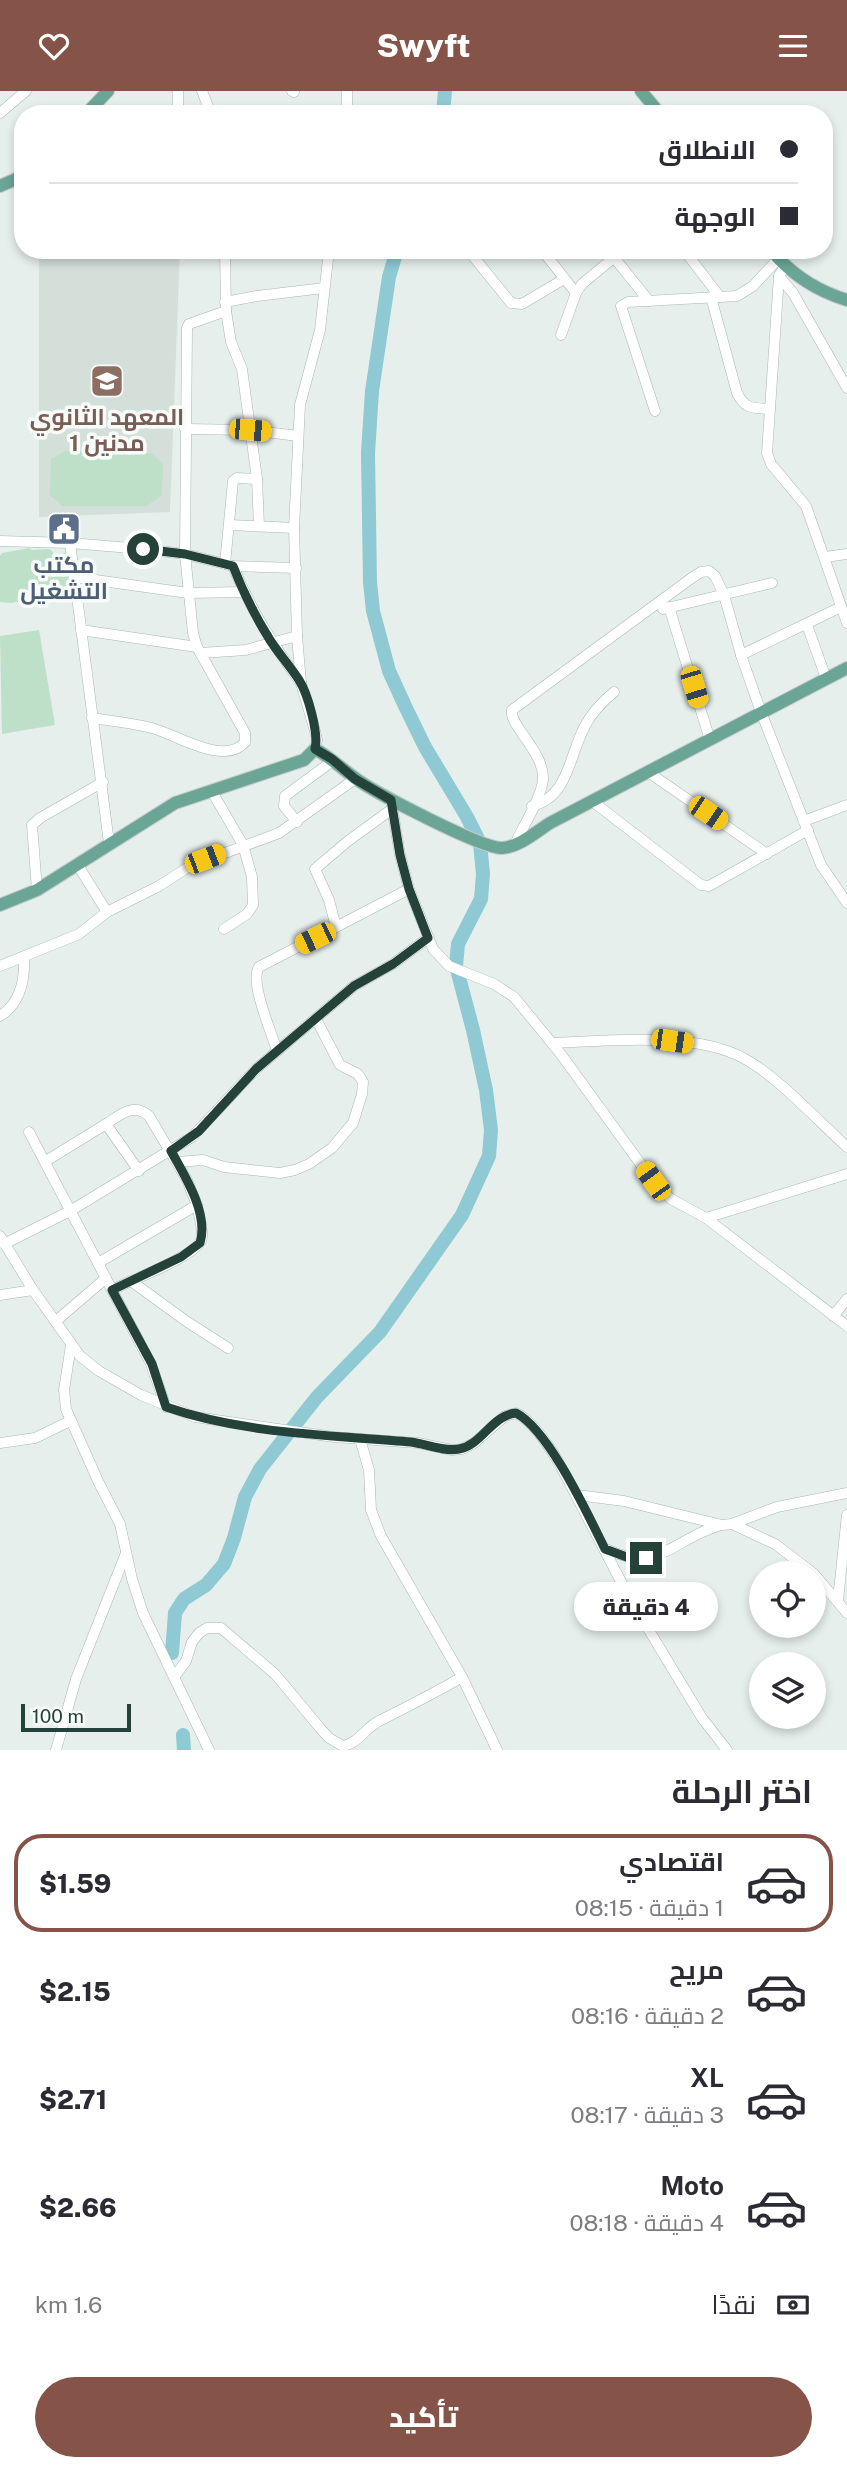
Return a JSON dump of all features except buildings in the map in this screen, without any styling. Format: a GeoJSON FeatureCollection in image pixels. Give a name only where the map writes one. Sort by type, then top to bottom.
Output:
{"type":"FeatureCollection","features":[{"type":"Feature","properties":{"kind":"main road"},"geometry":{"type":"LineString","coordinates":[[95,105],[108,91]]}},
{"type":"Feature","properties":{"kind":"main road"},"geometry":{"type":"LineString","coordinates":[[641,91],[653,105]]}},
{"type":"Feature","properties":{"kind":"main road"},"geometry":{"type":"LineString","coordinates":[[778,263],[811,285],[847,300]]}},
{"type":"Feature","properties":{"kind":"main road"},"geometry":{"type":"LineString","coordinates":[[0,905],[37,890],[175,803],[304,760],[315,749],[391,804],[496,848],[514,846],[592,801],[847,668]]}},
{"type":"Feature","properties":{"kind":"street"},"geometry":{"type":"LineString","coordinates":[[0,113],[26,91]]}},
{"type":"Feature","properties":{"kind":"street"},"geometry":{"type":"LineString","coordinates":[[225,259],[226,307],[231,342],[242,369],[257,479],[259,526]]}},
{"type":"Feature","properties":{"kind":"street"},"geometry":{"type":"LineString","coordinates":[[315,749],[316,731],[301,683],[294,528],[300,405],[320,330],[329,259]]}},
{"type":"Feature","properties":{"kind":"street"},"geometry":{"type":"LineString","coordinates":[[475,259],[511,303],[517,305],[522,305],[564,279]]}},
{"type":"Feature","properties":{"kind":"street"},"geometry":{"type":"LineString","coordinates":[[549,259],[576,293]]}},
{"type":"Feature","properties":{"kind":"street"},"geometry":{"type":"LineString","coordinates":[[561,335],[576,293],[606,259]]}},
{"type":"Feature","properties":{"kind":"street"},"geometry":{"type":"LineString","coordinates":[[615,259],[649,301]]}},
{"type":"Feature","properties":{"kind":"street"},"geometry":{"type":"LineString","coordinates":[[690,259],[716,297],[737,393],[743,404],[750,408],[769,409]]}},
{"type":"Feature","properties":{"kind":"street"},"geometry":{"type":"LineString","coordinates":[[655,411],[621,310],[623,303],[744,293],[778,263]]}},
{"type":"Feature","properties":{"kind":"street"},"geometry":{"type":"LineString","coordinates":[[778,263],[847,388]]}},
{"type":"Feature","properties":{"kind":"street"},"geometry":{"type":"LineString","coordinates":[[778,263],[766,446],[768,458],[803,501],[847,623]]}},
{"type":"Feature","properties":{"kind":"street"},"geometry":{"type":"LineString","coordinates":[[92,717],[156,729],[205,750],[241,746],[245,742],[245,733],[199,650],[188,593],[185,554],[187,326],[226,307],[257,296],[324,288]]}},
{"type":"Feature","properties":{"kind":"street"},"geometry":{"type":"LineString","coordinates":[[186,429],[250,430],[298,436]]}},
{"type":"Feature","properties":{"kind":"street"},"geometry":{"type":"LineString","coordinates":[[257,479],[237,478],[233,481],[229,565],[272,643],[301,683]]}},
{"type":"Feature","properties":{"kind":"street"},"geometry":{"type":"LineString","coordinates":[[230,525],[294,528]]}},
{"type":"Feature","properties":{"kind":"street"},"geometry":{"type":"LineString","coordinates":[[0,541],[70,543],[185,554],[229,565],[296,568]]}},
{"type":"Feature","properties":{"kind":"street"},"geometry":{"type":"LineString","coordinates":[[70,543],[109,843]]}},
{"type":"Feature","properties":{"kind":"street"},"geometry":{"type":"LineString","coordinates":[[825,557],[847,554]]}},
{"type":"Feature","properties":{"kind":"street"},"geometry":{"type":"LineString","coordinates":[[514,846],[540,796],[543,779],[538,754],[512,718],[512,710],[701,572],[709,571],[715,576],[724,595],[761,712],[821,865],[847,903]]}},
{"type":"Feature","properties":{"kind":"street"},"geometry":{"type":"LineString","coordinates":[[75,577],[188,593],[243,593]]}},
{"type":"Feature","properties":{"kind":"street"},"geometry":{"type":"LineString","coordinates":[[648,611],[772,583]]}},
{"type":"Feature","properties":{"kind":"street"},"geometry":{"type":"LineString","coordinates":[[669,607],[710,740]]}},
{"type":"Feature","properties":{"kind":"street"},"geometry":{"type":"LineString","coordinates":[[741,655],[841,607]]}},
{"type":"Feature","properties":{"kind":"street"},"geometry":{"type":"LineString","coordinates":[[807,625],[826,678]]}},
{"type":"Feature","properties":{"kind":"street"},"geometry":{"type":"LineString","coordinates":[[81,630],[199,650],[246,650],[297,636]]}},
{"type":"Feature","properties":{"kind":"street"},"geometry":{"type":"LineString","coordinates":[[533,806],[545,803],[560,789],[586,723],[593,711],[614,692]]}},
{"type":"Feature","properties":{"kind":"street"},"geometry":{"type":"LineString","coordinates":[[297,822],[284,806],[285,796],[332,759]]}},
{"type":"Feature","properties":{"kind":"street"},"geometry":{"type":"LineString","coordinates":[[648,772],[767,854]]}},
{"type":"Feature","properties":{"kind":"street"},"geometry":{"type":"LineString","coordinates":[[0,966],[79,934],[107,912],[159,886],[190,866],[279,833],[355,779]]}},
{"type":"Feature","properties":{"kind":"street"},"geometry":{"type":"LineString","coordinates":[[37,890],[33,825],[40,818],[103,782]]}},
{"type":"Feature","properties":{"kind":"street"},"geometry":{"type":"LineString","coordinates":[[211,790],[243,845],[252,877],[253,905],[247,913],[224,929]]}},
{"type":"Feature","properties":{"kind":"street"},"geometry":{"type":"LineString","coordinates":[[592,801],[701,885],[714,885],[767,854],[806,826],[847,805]]}},
{"type":"Feature","properties":{"kind":"street"},"geometry":{"type":"LineString","coordinates":[[337,927],[315,869],[391,804],[409,889],[428,938],[440,958],[449,966],[494,984],[514,997],[552,1043],[653,1181],[671,1199],[705,1218],[847,1326]]}},
{"type":"Feature","properties":{"kind":"street"},"geometry":{"type":"LineString","coordinates":[[77,864],[107,912]]}},
{"type":"Feature","properties":{"kind":"street"},"geometry":{"type":"LineString","coordinates":[[277,1051],[256,988],[255,972],[259,967],[409,889]]}},
{"type":"Feature","properties":{"kind":"street"},"geometry":{"type":"LineString","coordinates":[[428,938],[393,964],[354,986],[239,1086],[199,1131],[171,1151],[71,1211],[2,1240],[71,1345],[99,1371],[166,1407],[195,1417],[334,1437],[418,1443],[452,1450],[474,1443],[505,1416],[516,1413],[527,1420],[543,1439],[577,1495],[629,1597],[667,1661],[702,1718],[727,1750]]}},
{"type":"Feature","properties":{"kind":"street"},"geometry":{"type":"LineString","coordinates":[[0,1016],[16,1001],[21,989],[24,957]]}},
{"type":"Feature","properties":{"kind":"street"},"geometry":{"type":"LineString","coordinates":[[177,1161],[203,1160],[224,1167],[286,1172],[309,1164],[332,1148],[356,1116],[363,1082],[358,1074],[340,1065],[316,1019]]}},
{"type":"Feature","properties":{"kind":"street"},"geometry":{"type":"LineString","coordinates":[[552,1043],[672,1041],[725,1051],[744,1058],[767,1075],[847,1147]]}},
{"type":"Feature","properties":{"kind":"street"},"geometry":{"type":"LineString","coordinates":[[46,1161],[128,1110],[141,1110],[149,1116],[191,1186],[202,1238],[197,1247],[112,1290]]}},
{"type":"Feature","properties":{"kind":"street"},"geometry":{"type":"LineString","coordinates":[[106,1124],[139,1171]]}},
{"type":"Feature","properties":{"kind":"street"},"geometry":{"type":"LineString","coordinates":[[29,1132],[152,1364],[166,1407]]}},
{"type":"Feature","properties":{"kind":"street"},"geometry":{"type":"LineString","coordinates":[[705,1218],[847,1174]]}},
{"type":"Feature","properties":{"kind":"street"},"geometry":{"type":"LineString","coordinates":[[98,1263],[197,1205]]}},
{"type":"Feature","properties":{"kind":"street"},"geometry":{"type":"LineString","coordinates":[[56,1321],[106,1278]]}},
{"type":"Feature","properties":{"kind":"street"},"geometry":{"type":"LineString","coordinates":[[131,1281],[229,1348]]}},
{"type":"Feature","properties":{"kind":"street"},"geometry":{"type":"LineString","coordinates":[[0,1295],[33,1290]]}},
{"type":"Feature","properties":{"kind":"street"},"geometry":{"type":"LineString","coordinates":[[833,1316],[847,1299]]}},
{"type":"Feature","properties":{"kind":"street"},"geometry":{"type":"LineString","coordinates":[[71,1345],[64,1390],[70,1421],[120,1524],[136,1596],[209,1750]]}},
{"type":"Feature","properties":{"kind":"street"},"geometry":{"type":"LineString","coordinates":[[0,1443],[35,1438],[70,1421]]}},
{"type":"Feature","properties":{"kind":"street"},"geometry":{"type":"LineString","coordinates":[[360,1439],[369,1469],[371,1510],[381,1536],[462,1677],[497,1750]]}},
{"type":"Feature","properties":{"kind":"street"},"geometry":{"type":"LineString","coordinates":[[605,1549],[632,1559],[660,1555],[693,1535],[777,1507],[847,1493]]}},
{"type":"Feature","properties":{"kind":"street"},"geometry":{"type":"LineString","coordinates":[[577,1495],[624,1501],[727,1525],[775,1544],[797,1561]]}},
{"type":"Feature","properties":{"kind":"street"},"geometry":{"type":"LineString","coordinates":[[838,1600],[847,1515]]}},
{"type":"Feature","properties":{"kind":"street"},"geometry":{"type":"LineString","coordinates":[[56,1750],[59,1730],[75,1679],[126,1552]]}},
{"type":"Feature","properties":{"kind":"street"},"geometry":{"type":"LineString","coordinates":[[826,1588],[847,1613]]}},
{"type":"Feature","properties":{"kind":"street"},"geometry":{"type":"LineString","coordinates":[[175,1677],[186,1661],[198,1633],[212,1627],[224,1629],[275,1674],[320,1728],[343,1746],[357,1740],[376,1723],[408,1709],[462,1677]]}},
{"type":"Feature","properties":{"kind":"shaded area","name":"المعهد الثانوي مدنين 1"},"geometry":{"type":"Polygon","coordinates":[[[39,259],[180,259],[170,512],[39,517],[39,259]]]}},
{"type":"Feature","properties":{"kind":"green space"},"geometry":{"type":"Polygon","coordinates":[[[65,451],[151,453],[163,464],[162,495],[147,506],[62,506],[50,495],[51,459],[65,451]]]}},
{"type":"Feature","properties":{"kind":"green space"},"geometry":{"type":"Polygon","coordinates":[[[29,548],[50,549],[54,554],[70,552],[74,594],[63,600],[56,597],[56,594],[11,603],[0,602],[0,556],[2,553],[29,548]]]}},
{"type":"Feature","properties":{"kind":"green space"},"geometry":{"type":"Polygon","coordinates":[[[39,630],[55,725],[2,734],[0,636],[39,630]]]}},
{"type":"Feature","properties":{"kind":"waterway"},"geometry":{"type":"LineString","coordinates":[[444,105],[445,91]]}},
{"type":"Feature","properties":{"kind":"waterway"},"geometry":{"type":"LineString","coordinates":[[172,1653],[175,1613],[184,1599],[206,1585],[224,1564],[245,1497],[260,1469],[317,1397],[380,1332],[462,1215],[489,1156],[491,1130],[486,1090],[456,966],[458,944],[481,899],[483,874],[480,843],[425,747],[389,671],[373,611],[368,453],[372,391],[389,277],[394,259]]}},
{"type":"Feature","properties":{"kind":"waterway"},"geometry":{"type":"LineString","coordinates":[[183,1735],[184,1750]]}},
{"type":"Feature","properties":{"kind":"place","name":"المعهد الثانوي مدنين 1"},"geometry":{"type":"Point","coordinates":[107,381]}},
{"type":"Feature","properties":{"kind":"place","name":"مكتب التشغيل"},"geometry":{"type":"Point","coordinates":[64,529]}},
{"type":"Feature","properties":{"kind":"route"},"geometry":{"type":"LineString","coordinates":[[143,549],[185,554],[233,566],[243,593],[271,641],[301,683],[316,731],[315,749],[332,759],[355,779],[391,800],[409,889],[428,938],[393,964],[354,986],[256,1069],[199,1131],[171,1151],[195,1196],[201,1226],[200,1243],[181,1257],[112,1290],[152,1364],[166,1407],[195,1417],[230,1423],[334,1437],[418,1443],[452,1450],[474,1443],[505,1416],[516,1413],[527,1420],[557,1459],[605,1549],[632,1559],[646,1558]]}}]}
